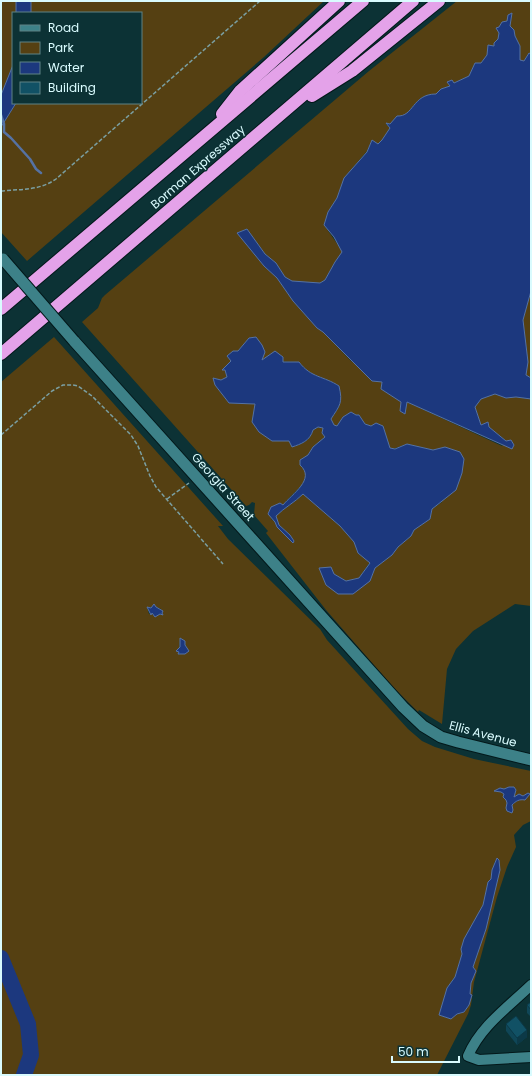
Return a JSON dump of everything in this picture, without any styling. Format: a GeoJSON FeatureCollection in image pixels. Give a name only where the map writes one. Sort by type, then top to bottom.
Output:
{"type":"FeatureCollection","features":[{"type":"Feature","properties":{"kind":"highway"},"geometry":{"type":"LineString","coordinates":[[210,131],[240,91],[339,1]]}},
{"type":"Feature","properties":{"kind":"highway","name":"Borman Expressway"},"geometry":{"type":"LineString","coordinates":[[1,309],[363,1]]}},
{"type":"Feature","properties":{"kind":"highway","name":"Borman Expressway"},"geometry":{"type":"LineString","coordinates":[[1,354],[413,1]]}},
{"type":"Feature","properties":{"kind":"highway"},"geometry":{"type":"LineString","coordinates":[[279,117],[352,71],[439,1]]}},
{"type":"Feature","properties":{"kind":"street","name":"Georgia Street"},"geometry":{"type":"LineString","coordinates":[[2,258],[74,341],[404,707],[429,730]]}},
{"type":"Feature","properties":{"kind":"street","name":"Ellis Avenue"},"geometry":{"type":"LineString","coordinates":[[429,730],[442,737],[458,742],[531,760]]}},
{"type":"Feature","properties":{"kind":"street"},"geometry":{"type":"LineString","coordinates":[[531,986],[485,1028],[476,1040],[468,1056],[479,1060],[531,1057]]}},
{"type":"Feature","properties":{"kind":"path"},"geometry":{"type":"LineString","coordinates":[[1,191],[38,188],[56,180],[260,1]]}},
{"type":"Feature","properties":{"kind":"path"},"geometry":{"type":"LineString","coordinates":[[1,435],[52,391],[63,385],[78,386],[92,396],[131,435],[141,452],[153,482],[166,499],[224,564]]}},
{"type":"Feature","properties":{"kind":"path"},"geometry":{"type":"LineString","coordinates":[[166,499],[181,490],[196,476]]}},
{"type":"Feature","properties":{"kind":"green space"},"geometry":{"type":"Polygon","coordinates":[[[1,1],[16,1],[16,12],[12,12],[12,68],[1,95],[1,1]]]}},
{"type":"Feature","properties":{"kind":"green space"},"geometry":{"type":"Polygon","coordinates":[[[31,1],[324,1],[264,57],[27,261],[1,232],[1,127],[15,104],[142,104],[142,12],[31,12],[31,1]]]}},
{"type":"Feature","properties":{"kind":"green space"},"geometry":{"type":"Polygon","coordinates":[[[457,1],[531,1],[531,54],[528,54],[524,61],[520,61],[520,46],[514,30],[510,26],[512,14],[499,33],[498,39],[494,43],[494,47],[481,63],[475,63],[469,76],[454,83],[447,82],[450,86],[441,89],[436,94],[428,95],[422,98],[403,116],[397,117],[390,124],[386,124],[390,128],[378,144],[372,140],[367,151],[345,177],[337,198],[328,212],[324,225],[343,252],[335,262],[325,280],[320,284],[292,281],[285,277],[276,263],[265,254],[247,229],[237,233],[264,266],[277,278],[293,301],[317,328],[323,332],[351,361],[383,382],[381,389],[402,402],[400,411],[405,413],[407,402],[502,446],[506,441],[492,430],[481,426],[475,407],[481,399],[495,394],[506,398],[516,397],[531,399],[531,606],[515,604],[473,631],[456,649],[447,669],[442,724],[419,710],[418,712],[393,687],[326,610],[266,533],[268,531],[254,515],[255,503],[252,502],[246,506],[82,322],[98,308],[102,298],[105,295],[369,71],[457,1]],[[249,338],[238,351],[227,356],[231,361],[222,370],[225,370],[227,378],[221,380],[214,378],[215,385],[229,403],[255,404],[252,422],[272,441],[289,441],[292,447],[299,445],[310,437],[313,430],[319,427],[324,428],[322,433],[325,437],[313,447],[308,455],[305,469],[306,475],[303,484],[271,519],[293,543],[294,541],[290,535],[279,525],[276,516],[303,494],[340,526],[354,542],[358,553],[370,562],[359,578],[346,581],[334,574],[326,585],[370,581],[375,568],[392,555],[398,547],[411,536],[414,530],[430,519],[432,509],[442,502],[445,447],[433,450],[407,444],[393,449],[390,448],[383,426],[368,425],[359,415],[351,412],[343,417],[337,426],[334,425],[331,419],[339,407],[339,386],[308,371],[299,362],[262,361],[249,338]]]}},
{"type":"Feature","properties":{"kind":"green space"},"geometry":{"type":"Polygon","coordinates":[[[531,291],[530,378],[526,375],[528,362],[523,320],[531,291]]]}},
{"type":"Feature","properties":{"kind":"green space"},"geometry":{"type":"Polygon","coordinates":[[[54,337],[223,526],[218,526],[228,539],[320,629],[327,640],[408,729],[422,741],[435,747],[474,759],[531,771],[531,821],[523,825],[514,835],[516,847],[507,867],[497,897],[474,982],[471,1005],[468,1014],[437,1075],[1,1075],[1,382],[54,337]],[[147,607],[149,614],[163,615],[161,609],[156,607],[147,607]],[[180,639],[179,654],[185,654],[187,648],[184,641],[180,639]],[[509,787],[501,792],[504,794],[508,803],[506,808],[528,793],[523,796],[514,797],[516,790],[514,787],[509,787]],[[499,860],[495,861],[491,879],[488,882],[483,905],[461,949],[462,954],[455,977],[447,988],[440,1015],[447,1018],[464,1012],[469,1005],[472,995],[469,994],[471,983],[476,971],[473,967],[486,929],[500,870],[499,860]]]}},
{"type":"Feature","properties":{"kind":"water"},"geometry":{"type":"Polygon","coordinates":[[[16,1],[31,1],[31,12],[16,12],[16,1]]]}},
{"type":"Feature","properties":{"kind":"water"},"geometry":{"type":"Polygon","coordinates":[[[512,13],[510,26],[514,30],[520,46],[520,60],[524,61],[529,53],[531,54],[531,291],[523,320],[528,362],[526,375],[531,378],[531,399],[516,397],[506,398],[495,394],[481,399],[475,407],[481,425],[488,422],[489,427],[506,441],[511,440],[514,445],[512,449],[407,402],[405,414],[400,411],[401,402],[381,389],[382,382],[372,381],[323,332],[317,328],[293,301],[277,278],[264,266],[237,233],[247,229],[265,254],[276,263],[285,277],[292,281],[320,283],[325,280],[342,252],[334,237],[324,225],[328,212],[337,198],[344,178],[367,152],[372,140],[378,144],[382,140],[390,128],[386,123],[390,124],[397,116],[407,113],[422,98],[428,95],[436,94],[441,89],[450,86],[447,82],[452,80],[454,83],[469,76],[475,63],[481,63],[487,55],[488,45],[494,46],[494,43],[498,39],[499,33],[496,28],[499,27],[502,22],[507,21],[508,15],[512,13]]]}},
{"type":"Feature","properties":{"kind":"water"},"geometry":{"type":"Polygon","coordinates":[[[12,68],[12,104],[15,104],[1,127],[1,95],[12,68]]]}},
{"type":"Feature","properties":{"kind":"water"},"geometry":{"type":"Polygon","coordinates":[[[256,337],[265,352],[262,360],[275,351],[283,357],[283,362],[299,362],[313,374],[339,386],[341,400],[331,419],[334,425],[337,426],[343,417],[351,412],[359,415],[365,424],[371,426],[376,423],[383,426],[390,448],[395,449],[407,444],[433,450],[445,447],[460,452],[464,459],[462,473],[456,490],[432,509],[430,519],[414,530],[411,536],[398,547],[392,555],[375,568],[370,581],[353,594],[338,594],[326,585],[319,568],[331,567],[334,574],[346,581],[359,578],[370,563],[358,553],[354,542],[340,526],[303,494],[276,516],[279,525],[290,535],[294,541],[293,543],[277,527],[275,522],[268,514],[271,507],[280,503],[283,505],[301,486],[305,476],[304,470],[300,465],[300,460],[308,455],[313,447],[325,437],[322,433],[323,428],[318,427],[313,430],[310,437],[302,443],[292,447],[289,441],[272,441],[259,432],[252,422],[255,404],[229,403],[215,385],[213,378],[221,380],[227,377],[225,370],[222,370],[231,361],[227,356],[233,351],[238,351],[249,338],[256,337]]]}},
{"type":"Feature","properties":{"kind":"water"},"geometry":{"type":"Polygon","coordinates":[[[154,604],[163,611],[163,615],[160,614],[155,617],[152,613],[151,615],[147,607],[151,608],[154,604]]]}},
{"type":"Feature","properties":{"kind":"water"},"geometry":{"type":"Polygon","coordinates":[[[180,638],[185,641],[185,645],[189,651],[185,654],[178,654],[179,652],[176,651],[180,647],[180,638]]]}},
{"type":"Feature","properties":{"kind":"water"},"geometry":{"type":"Polygon","coordinates":[[[514,787],[516,790],[514,797],[519,794],[523,796],[528,793],[530,794],[525,800],[515,802],[512,805],[512,813],[507,811],[507,803],[503,797],[504,794],[494,791],[500,788],[504,789],[514,787]]]}},
{"type":"Feature","properties":{"kind":"water"},"geometry":{"type":"Polygon","coordinates":[[[497,858],[499,860],[500,870],[486,929],[473,967],[476,971],[471,983],[470,994],[472,995],[469,1005],[464,1012],[457,1014],[451,1019],[439,1015],[447,988],[455,977],[462,954],[461,949],[464,939],[483,905],[488,882],[491,879],[492,870],[497,858]]]}},
{"type":"Feature","properties":{"kind":"building"},"geometry":{"type":"Polygon","coordinates":[[[531,1002],[531,1010],[527,1005],[531,1002]]]}},
{"type":"Feature","properties":{"kind":"building"},"geometry":{"type":"Polygon","coordinates":[[[516,1016],[527,1030],[517,1038],[506,1024],[516,1016]]]}},
{"type":"Feature","properties":{"kind":"waterway"},"geometry":{"type":"LineString","coordinates":[[1,115],[4,124],[4,132],[30,159],[36,169],[41,173]]}},
{"type":"Feature","properties":{"kind":"waterway"},"geometry":{"type":"LineString","coordinates":[[1,958],[28,1024],[31,1055],[24,1075]]}}]}
